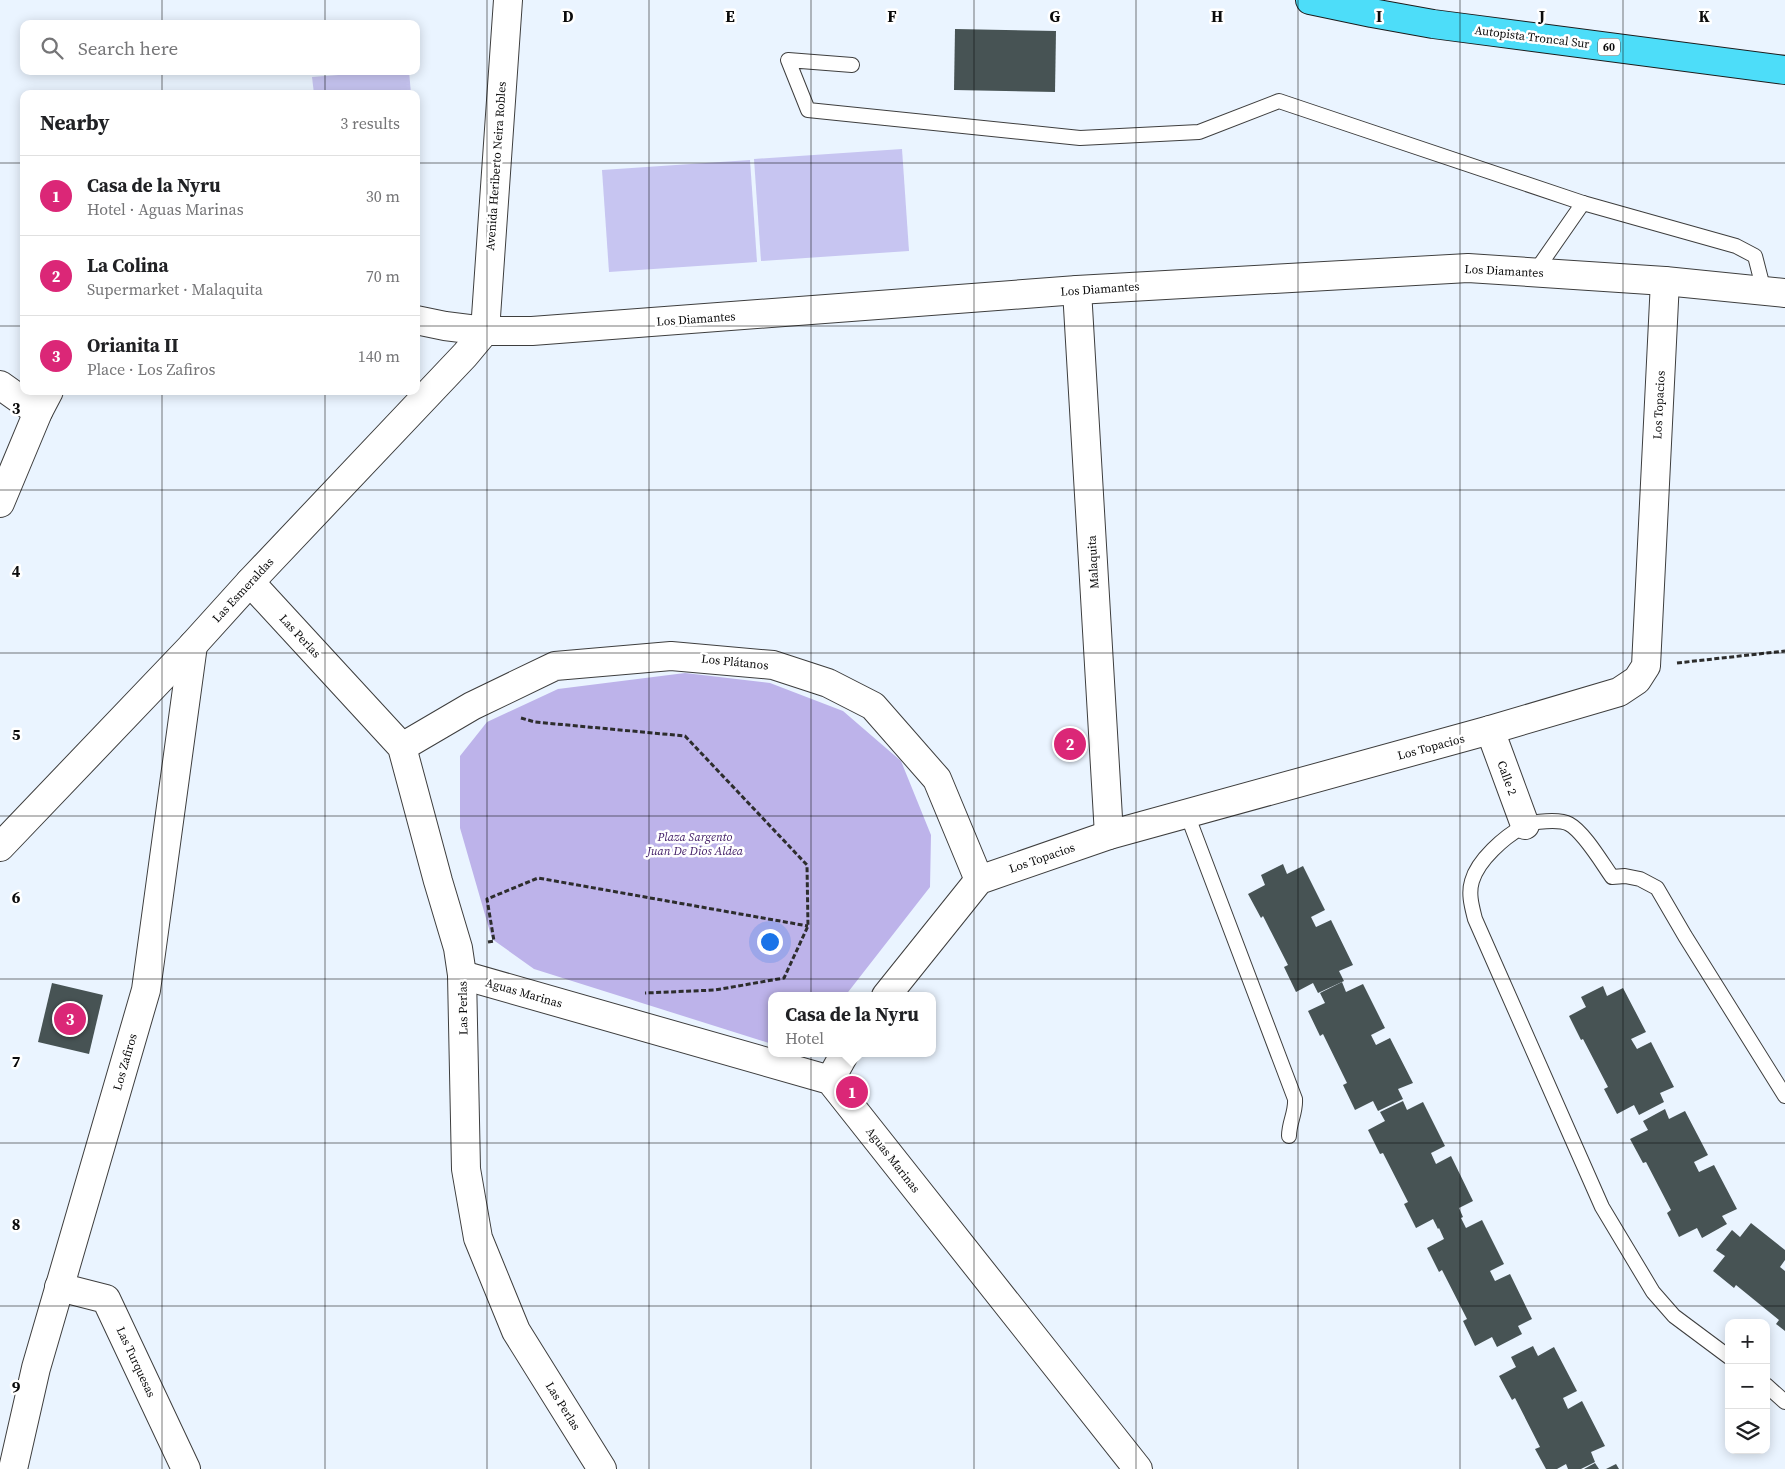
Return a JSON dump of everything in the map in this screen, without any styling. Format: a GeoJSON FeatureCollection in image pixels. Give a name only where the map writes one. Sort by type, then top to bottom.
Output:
{"type":"FeatureCollection","features":[{"type":"Feature","properties":{"kind":"highway","name":"Autopista Troncal Sur"},"geometry":{"type":"LineString","coordinates":[[1310,0],[1372,14],[1433,24],[1785,70]]}},
{"type":"Feature","properties":{"kind":"street","name":"Avenida Heriberto Neira Robles"},"geometry":{"type":"LineString","coordinates":[[485,332],[508,0]]}},
{"type":"Feature","properties":{"kind":"street","name":"Los Diamantes"},"geometry":{"type":"LineString","coordinates":[[420,321],[485,332],[532,332],[1077,290],[1468,268],[1664,281],[1775,292]]}},
{"type":"Feature","properties":{"kind":"street","name":"Los Topacios"},"geometry":{"type":"LineString","coordinates":[[979,880],[1109,835],[1490,730],[1620,692],[1637,680],[1646,666],[1664,281]]}},
{"type":"Feature","properties":{"kind":"street","name":"Malaquita"},"geometry":{"type":"LineString","coordinates":[[1077,290],[1109,835]]}},
{"type":"Feature","properties":{"kind":"street","name":"Las Esmeraldas"},"geometry":{"type":"LineString","coordinates":[[0,847],[193,646],[250,582],[485,332]]}},
{"type":"Feature","properties":{"kind":"street"},"geometry":{"type":"LineString","coordinates":[[0,385],[20,393]]}},
{"type":"Feature","properties":{"kind":"street"},"geometry":{"type":"LineString","coordinates":[[0,503],[44,402],[26,395]]}},
{"type":"Feature","properties":{"kind":"street","name":"Las Perlas"},"geometry":{"type":"LineString","coordinates":[[250,582],[402,748],[458,948],[462,975],[466,1169],[478,1238],[516,1330],[602,1469]]}},
{"type":"Feature","properties":{"kind":"street","name":"Los Zafiros"},"geometry":{"type":"LineString","coordinates":[[13,1469],[36,1368],[146,990],[193,646]]}},
{"type":"Feature","properties":{"kind":"street","name":"Los Plátanos"},"geometry":{"type":"LineString","coordinates":[[402,748],[472,706],[555,666],[671,656],[773,665],[828,682],[873,706],[937,779],[979,880]]}},
{"type":"Feature","properties":{"kind":"street","name":"Calle 2"},"geometry":{"type":"LineString","coordinates":[[1490,730],[1525,825]]}},
{"type":"Feature","properties":{"kind":"street"},"geometry":{"type":"LineString","coordinates":[[889,992],[979,880]]}},
{"type":"Feature","properties":{"kind":"street","name":"Aguas Marinas"},"geometry":{"type":"LineString","coordinates":[[462,975],[830,1080],[1138,1469]]}},
{"type":"Feature","properties":{"kind":"street"},"geometry":{"type":"LineString","coordinates":[[830,1080],[843,1057]]}},
{"type":"Feature","properties":{"kind":"street","name":"Las Turquesas"},"geometry":{"type":"LineString","coordinates":[[59,1287],[106,1299],[186,1469]]}},
{"type":"Feature","properties":{"kind":"lane"},"geometry":{"type":"LineString","coordinates":[[852,65],[788,60],[808,110],[1080,138],[1199,132],[1279,101],[1584,203],[1736,246],[1755,256],[1775,292]]}},
{"type":"Feature","properties":{"kind":"lane"},"geometry":{"type":"LineString","coordinates":[[1535,272],[1584,203]]}},
{"type":"Feature","properties":{"kind":"lane"},"geometry":{"type":"LineString","coordinates":[[1187,814],[1295,1099],[1296,1110],[1289,1126],[1289,1136]]}},
{"type":"Feature","properties":{"kind":"lane"},"geometry":{"type":"LineString","coordinates":[[1725,1354],[1674,1316],[1653,1292],[1602,1207],[1476,919],[1470,899],[1471,882],[1479,865],[1490,852],[1525,825],[1550,821],[1567,823],[1578,831],[1612,877],[1625,876],[1640,879],[1657,888],[1785,1096]]}},
{"type":"Feature","properties":{"kind":"lane"},"geometry":{"type":"LineString","coordinates":[[1770,1389],[1785,1402]]}},
{"type":"Feature","properties":{"kind":"path"},"geometry":{"type":"LineString","coordinates":[[1646,666],[1785,651]]}},
{"type":"Feature","properties":{"kind":"path"},"geometry":{"type":"LineString","coordinates":[[472,706],[535,722],[685,736],[807,865],[808,926],[784,978],[715,990],[636,993]]}},
{"type":"Feature","properties":{"kind":"path"},"geometry":{"type":"LineString","coordinates":[[458,948],[494,941],[487,899],[538,878],[808,926]]}},
{"type":"Feature","properties":{"kind":"green space","name":"Plaza Sargento Juan De Dios Aldea"},"geometry":{"type":"Polygon","coordinates":[[[685,673],[770,683],[843,711],[901,761],[931,835],[930,887],[848,992],[768,992],[768,1043],[534,969],[492,939],[460,828],[460,756],[487,722],[558,689],[685,673]]]}},
{"type":"Feature","properties":{"kind":"shaded area"},"geometry":{"type":"Polygon","coordinates":[[[409,75],[411,90],[314,90],[312,77],[409,75]]]}},
{"type":"Feature","properties":{"kind":"shaded area"},"geometry":{"type":"Polygon","coordinates":[[[902,149],[909,251],[761,261],[754,159],[902,149]]]}},
{"type":"Feature","properties":{"kind":"shaded area"},"geometry":{"type":"Polygon","coordinates":[[[750,160],[757,262],[609,272],[602,170],[750,160]]]}},
{"type":"Feature","properties":{"kind":"building"},"geometry":{"type":"Polygon","coordinates":[[[955,29],[1056,31],[1055,92],[954,90],[955,29]]]}},
{"type":"Feature","properties":{"kind":"building"},"geometry":{"type":"Polygon","coordinates":[[[1283,864],[1287,874],[1303,866],[1325,910],[1311,917],[1316,927],[1331,920],[1353,965],[1339,971],[1344,981],[1318,993],[1313,983],[1296,992],[1284,967],[1288,965],[1263,916],[1261,918],[1248,894],[1265,885],[1261,875],[1283,864]]]}},
{"type":"Feature","properties":{"kind":"building"},"geometry":{"type":"Polygon","coordinates":[[[1342,982],[1346,992],[1363,984],[1385,1028],[1371,1035],[1376,1045],[1390,1038],[1413,1083],[1398,1089],[1403,1099],[1378,1111],[1373,1101],[1355,1110],[1343,1085],[1347,1083],[1323,1034],[1320,1036],[1308,1011],[1325,1003],[1320,993],[1342,982]]]}},
{"type":"Feature","properties":{"kind":"building"},"geometry":{"type":"Polygon","coordinates":[[[52,983],[103,995],[89,1054],[38,1042],[52,983]]]}},
{"type":"Feature","properties":{"kind":"building"},"geometry":{"type":"Polygon","coordinates":[[[1603,986],[1607,996],[1623,988],[1646,1032],[1631,1039],[1637,1049],[1651,1042],[1674,1087],[1660,1093],[1664,1102],[1639,1115],[1634,1105],[1617,1114],[1604,1089],[1608,1087],[1569,1016],[1586,1007],[1581,997],[1603,986]]]}},
{"type":"Feature","properties":{"kind":"building"},"geometry":{"type":"Polygon","coordinates":[[[1403,1101],[1407,1110],[1423,1102],[1445,1146],[1431,1153],[1436,1164],[1451,1156],[1473,1201],[1459,1208],[1466,1228],[1482,1220],[1504,1264],[1490,1271],[1495,1281],[1510,1274],[1532,1319],[1518,1326],[1522,1334],[1497,1347],[1492,1337],[1475,1346],[1463,1321],[1467,1319],[1442,1270],[1439,1272],[1427,1248],[1444,1239],[1439,1228],[1433,1219],[1416,1228],[1404,1204],[1408,1202],[1383,1153],[1380,1154],[1368,1130],[1385,1121],[1380,1112],[1403,1101]]]}},
{"type":"Feature","properties":{"kind":"building"},"geometry":{"type":"Polygon","coordinates":[[[1665,1109],[1669,1119],[1685,1111],[1708,1155],[1694,1162],[1699,1172],[1714,1165],[1737,1209],[1722,1216],[1727,1224],[1702,1238],[1697,1228],[1679,1237],[1667,1213],[1671,1210],[1646,1162],[1643,1163],[1630,1139],[1648,1130],[1643,1121],[1665,1109]]]}},
{"type":"Feature","properties":{"kind":"building"},"geometry":{"type":"Polygon","coordinates":[[[1751,1223],[1785,1250],[1785,1260],[1780,1267],[1785,1271],[1785,1331],[1776,1324],[1779,1320],[1736,1285],[1734,1288],[1713,1271],[1725,1256],[1716,1250],[1732,1230],[1740,1237],[1751,1223]]]}},
{"type":"Feature","properties":{"kind":"building"},"geometry":{"type":"Polygon","coordinates":[[[1533,1346],[1538,1356],[1554,1347],[1577,1391],[1563,1398],[1568,1409],[1582,1401],[1605,1446],[1591,1452],[1595,1462],[1581,1469],[1568,1469],[1566,1464],[1557,1469],[1546,1469],[1535,1449],[1540,1447],[1515,1398],[1512,1400],[1499,1376],[1516,1367],[1511,1357],[1533,1346]]]}},
{"type":"Feature","properties":{"kind":"building"},"geometry":{"type":"Polygon","coordinates":[[[1595,1463],[1599,1469],[1584,1469],[1595,1463]]]}},
{"type":"Feature","properties":{"kind":"building"},"geometry":{"type":"Polygon","coordinates":[[[1616,1464],[1619,1469],[1606,1469],[1616,1464]]]}},
{"type":"Feature","properties":{"kind":"place","name":"La Colina"},"geometry":{"type":"Point","coordinates":[1070,744]}},
{"type":"Feature","properties":{"kind":"place","name":"Orianita II"},"geometry":{"type":"Point","coordinates":[70,1019]}},
{"type":"Feature","properties":{"kind":"place","name":"Casa de la Nyru"},"geometry":{"type":"Point","coordinates":[852,1092]}}]}
